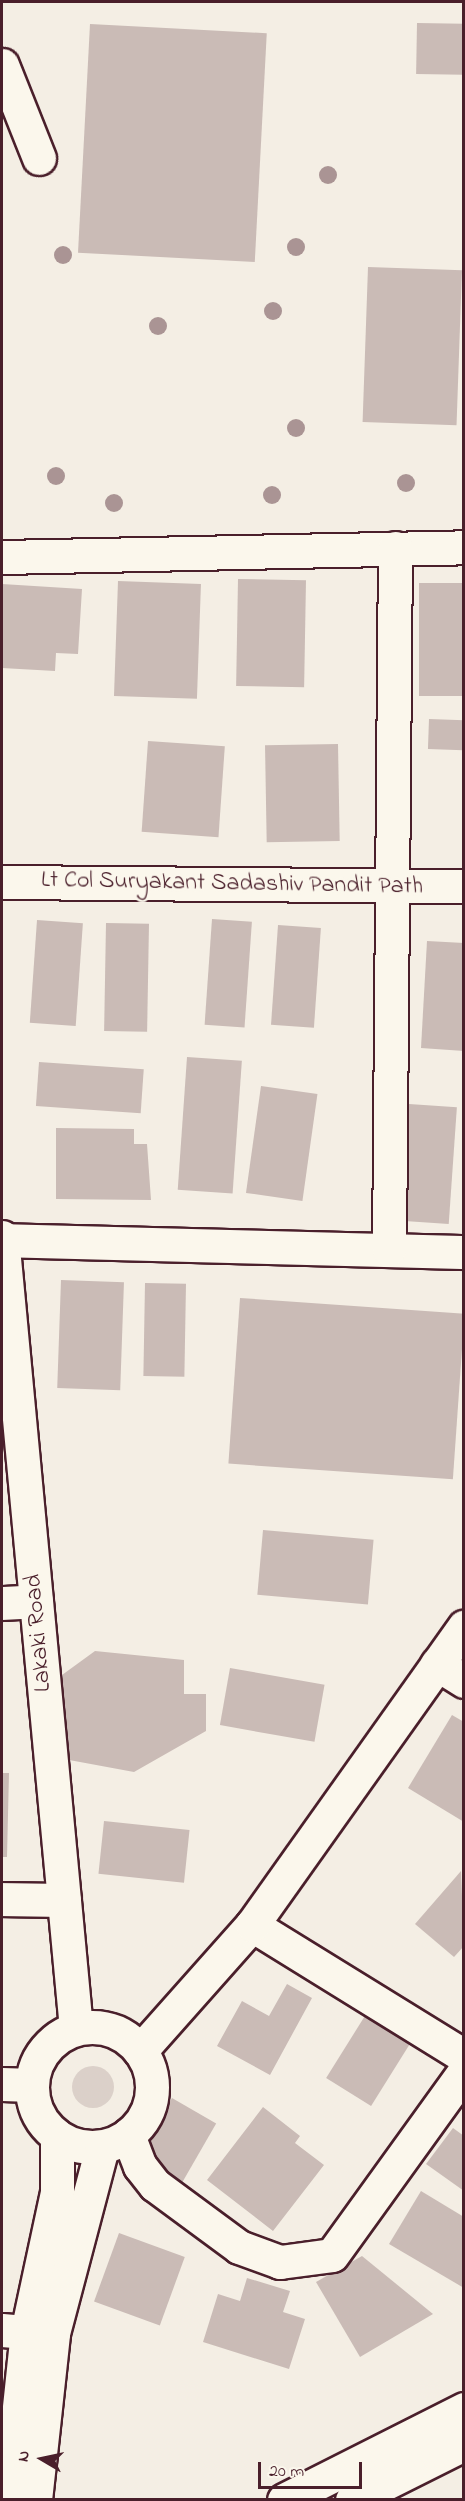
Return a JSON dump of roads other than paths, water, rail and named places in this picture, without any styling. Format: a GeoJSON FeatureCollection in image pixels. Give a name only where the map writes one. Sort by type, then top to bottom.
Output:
{"type":"FeatureCollection","features":[{"type":"Feature","properties":{"kind":"street"},"geometry":{"type":"LineString","coordinates":[[2,64],[39,158]]}},
{"type":"Feature","properties":{"kind":"street"},"geometry":{"type":"LineString","coordinates":[[2,556],[464,547]]}},
{"type":"Feature","properties":{"kind":"street"},"geometry":{"type":"LineString","coordinates":[[389,1249],[395,548]]}},
{"type":"Feature","properties":{"kind":"street","name":"Lt Col Suryakant Sadashiv Pandit Path"},"geometry":{"type":"LineString","coordinates":[[2,882],[464,886]]}},
{"type":"Feature","properties":{"kind":"street"},"geometry":{"type":"LineString","coordinates":[[2,1239],[464,1252]]}},
{"type":"Feature","properties":{"kind":"street","name":"Lakaki Road"},"geometry":{"type":"LineString","coordinates":[[2,1239],[76,2029]]}},
{"type":"Feature","properties":{"kind":"street"},"geometry":{"type":"LineString","coordinates":[[2,1603],[36,1601]]}},
{"type":"Feature","properties":{"kind":"street"},"geometry":{"type":"LineString","coordinates":[[140,2051],[252,1925],[450,1673],[464,1628]]}},
{"type":"Feature","properties":{"kind":"street"},"geometry":{"type":"LineString","coordinates":[[2,1899],[64,1900]]}},
{"type":"Feature","properties":{"kind":"street"},"geometry":{"type":"LineString","coordinates":[[252,1925],[464,2056]]}},
{"type":"Feature","properties":{"kind":"street"},"geometry":{"type":"LineString","coordinates":[[76,2029],[112,2030],[140,2051],[150,2072],[152,2095],[144,2118],[115,2141],[79,2146],[57,2136],[17,2085],[49,2046],[76,2029]]}},
{"type":"Feature","properties":{"kind":"street"},"geometry":{"type":"LineString","coordinates":[[115,2141],[155,2185],[239,2247],[280,2262],[332,2255],[464,2072]]}},
{"type":"Feature","properties":{"kind":"street"},"geometry":{"type":"LineString","coordinates":[[9,2499],[14,2331],[57,2192],[57,2136]]}},
{"type":"Feature","properties":{"kind":"street"},"geometry":{"type":"LineString","coordinates":[[35,2499],[53,2333],[115,2141]]}},
{"type":"Feature","properties":{"kind":"street"},"geometry":{"type":"LineString","coordinates":[[284,2499],[464,2409]]}},
{"type":"Feature","properties":{"kind":"street"},"geometry":{"type":"LineString","coordinates":[[352,2499],[464,2444]]}}]}
